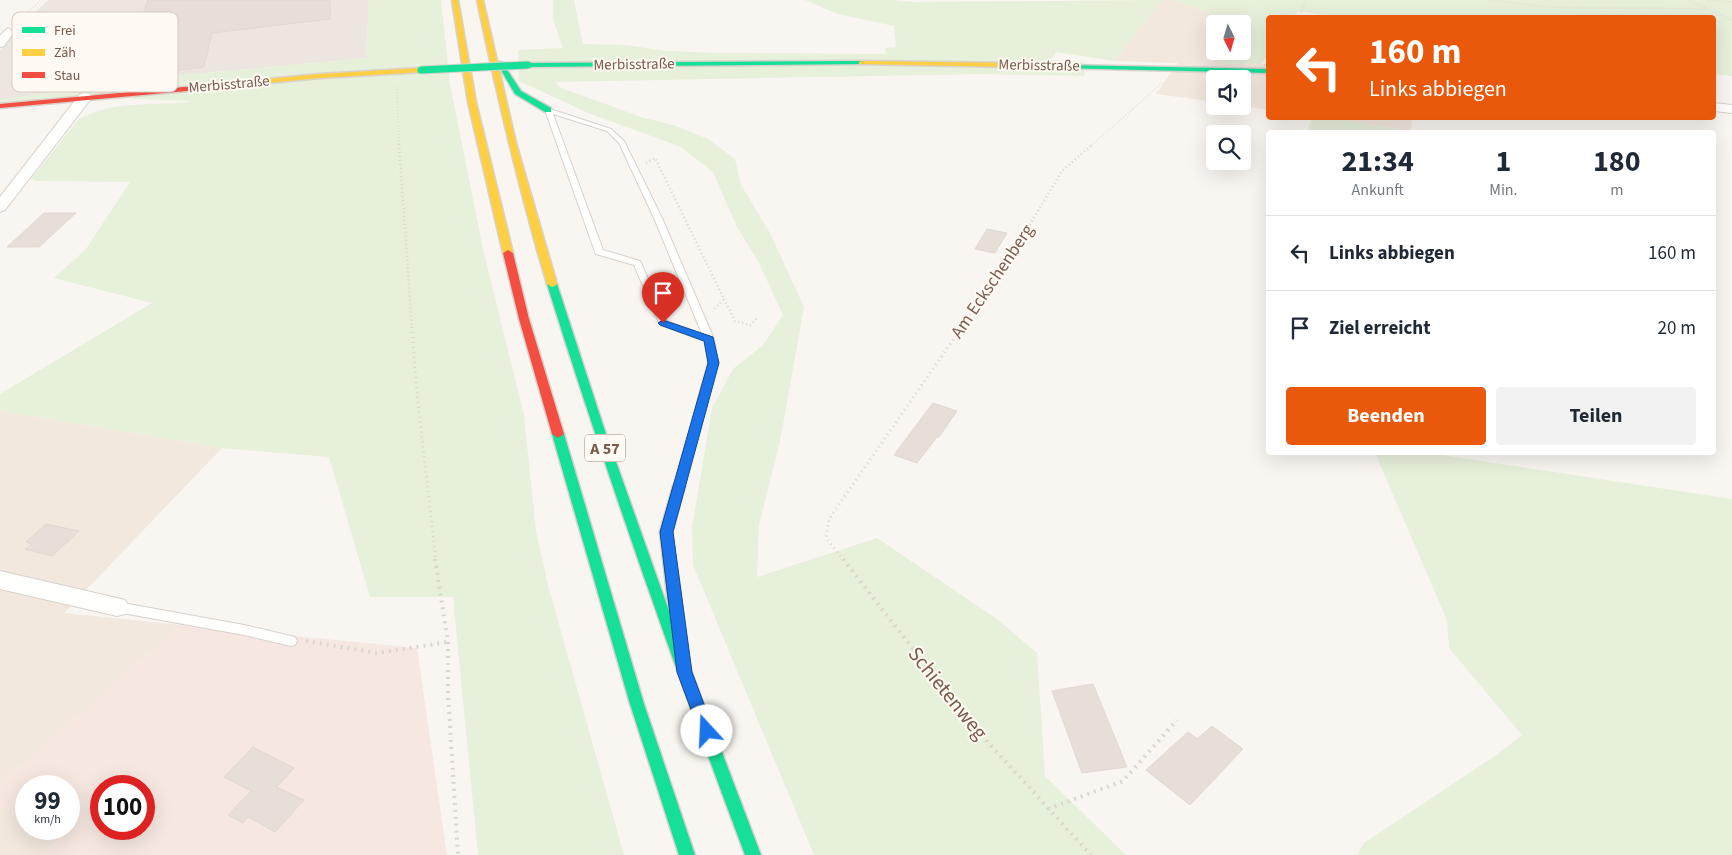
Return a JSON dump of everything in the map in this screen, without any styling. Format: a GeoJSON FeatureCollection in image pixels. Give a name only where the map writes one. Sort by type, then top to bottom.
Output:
{"type":"FeatureCollection","features":[{"type":"Feature","properties":{"kind":"main road","name":"A 57"},"geometry":{"type":"LineString","coordinates":[[455,0],[472,102],[524,320],[637,704],[687,855]]}},
{"type":"Feature","properties":{"kind":"main road","name":"A 57"},"geometry":{"type":"LineString","coordinates":[[480,0],[502,108],[532,221],[564,323],[664,619],[753,855]]}},
{"type":"Feature","properties":{"kind":"main road"},"geometry":{"type":"LineString","coordinates":[[488,36],[511,87],[522,96],[548,110]]}},
{"type":"Feature","properties":{"kind":"main road","name":"Merbisstraße"},"geometry":{"type":"LineString","coordinates":[[178,89],[320,76],[528,65],[929,62],[1181,67],[1266,71]]}},
{"type":"Feature","properties":{"kind":"main road","name":"Merbisstraße"},"geometry":{"type":"LineString","coordinates":[[0,106],[141,92]]}},
{"type":"Feature","properties":{"kind":"main road"},"geometry":{"type":"LineString","coordinates":[[680,486],[666,532],[685,672]]}},
{"type":"Feature","properties":{"kind":"street"},"geometry":{"type":"LineString","coordinates":[[0,43],[4,32]]}},
{"type":"Feature","properties":{"kind":"street"},"geometry":{"type":"LineString","coordinates":[[0,207],[85,97]]}},
{"type":"Feature","properties":{"kind":"street"},"geometry":{"type":"LineString","coordinates":[[1716,107],[1732,109]]}},
{"type":"Feature","properties":{"kind":"street"},"geometry":{"type":"LineString","coordinates":[[0,580],[117,608]]}},
{"type":"Feature","properties":{"kind":"lane"},"geometry":{"type":"LineString","coordinates":[[548,110],[609,130],[622,142],[658,218],[709,339],[713,363],[680,486]]}},
{"type":"Feature","properties":{"kind":"lane"},"geometry":{"type":"LineString","coordinates":[[548,110],[599,252],[637,264],[663,323],[709,339]]}},
{"type":"Feature","properties":{"kind":"lane"},"geometry":{"type":"LineString","coordinates":[[117,608],[244,630],[290,641]]}},
{"type":"Feature","properties":{"kind":"path"},"geometry":{"type":"LineString","coordinates":[[28,12],[42,0]]}},
{"type":"Feature","properties":{"kind":"path"},"geometry":{"type":"LineString","coordinates":[[1300,15],[1306,0]]}},
{"type":"Feature","properties":{"kind":"path"},"geometry":{"type":"LineString","coordinates":[[1490,0],[1549,7],[1708,9]]}},
{"type":"Feature","properties":{"kind":"path"},"geometry":{"type":"LineString","coordinates":[[1688,0],[1732,20]]}},
{"type":"Feature","properties":{"kind":"path"},"geometry":{"type":"LineString","coordinates":[[1707,0],[1732,2]]}},
{"type":"Feature","properties":{"kind":"path","name":"Am Eckschenberg"},"geometry":{"type":"LineString","coordinates":[[829,519],[1012,254],[1062,171],[1181,67]]}},
{"type":"Feature","properties":{"kind":"path"},"geometry":{"type":"LineString","coordinates":[[399,71],[397,118],[417,394],[431,530],[448,642],[448,693],[458,855]]}},
{"type":"Feature","properties":{"kind":"path"},"geometry":{"type":"LineString","coordinates":[[635,170],[654,158],[735,320],[750,325],[759,317]]}},
{"type":"Feature","properties":{"kind":"path"},"geometry":{"type":"LineString","coordinates":[[701,321],[724,298]]}},
{"type":"Feature","properties":{"kind":"path","name":"Schietenweg"},"geometry":{"type":"LineString","coordinates":[[829,519],[826,538],[974,727],[1091,855]]}},
{"type":"Feature","properties":{"kind":"path"},"geometry":{"type":"LineString","coordinates":[[290,641],[319,642],[376,653],[448,642]]}},
{"type":"Feature","properties":{"kind":"path"},"geometry":{"type":"LineString","coordinates":[[1048,809],[1123,781],[1176,720]]}},
{"type":"Feature","properties":{"kind":"shaded area"},"geometry":{"type":"Polygon","coordinates":[[[48,0],[369,0],[366,58],[178,75],[178,12],[36,12],[48,0]]]}},
{"type":"Feature","properties":{"kind":"shaded area"},"geometry":{"type":"Polygon","coordinates":[[[1162,0],[1172,0],[1219,15],[1206,15],[1206,60],[1221,60],[1220,63],[1266,64],[1266,110],[1251,107],[1251,70],[1206,70],[1206,101],[1156,94],[1178,63],[1114,61],[1162,0]]]}},
{"type":"Feature","properties":{"kind":"shaded area"},"geometry":{"type":"Polygon","coordinates":[[[12,36],[12,92],[55,92],[0,100],[0,50],[12,36]]]}},
{"type":"Feature","properties":{"kind":"shaded area"},"geometry":{"type":"Polygon","coordinates":[[[1337,120],[1412,120],[1411,130],[1337,120]]]}},
{"type":"Feature","properties":{"kind":"shaded area"},"geometry":{"type":"Polygon","coordinates":[[[0,411],[222,448],[64,613],[181,625],[0,784],[0,411]]]}},
{"type":"Feature","properties":{"kind":"shaded area"},"geometry":{"type":"Polygon","coordinates":[[[181,625],[417,648],[447,855],[42,855],[59,840],[80,840],[80,775],[15,775],[15,812],[0,807],[0,784],[181,625]]]}},
{"type":"Feature","properties":{"kind":"shaded area"},"geometry":{"type":"Polygon","coordinates":[[[0,807],[15,812],[15,840],[58,840],[42,855],[0,855],[0,807]]]}},
{"type":"Feature","properties":{"kind":"green space"},"geometry":{"type":"Polygon","coordinates":[[[369,0],[441,0],[450,84],[483,249],[524,416],[536,531],[549,589],[624,855],[478,855],[453,597],[370,597],[329,457],[222,448],[0,411],[0,394],[152,303],[54,278],[86,249],[130,182],[37,181],[31,179],[78,120],[91,113],[120,106],[194,101],[133,99],[130,95],[0,104],[0,100],[55,92],[178,92],[178,75],[366,58],[369,0]]]}},
{"type":"Feature","properties":{"kind":"green space"},"geometry":{"type":"Polygon","coordinates":[[[553,0],[574,0],[583,44],[625,45],[668,51],[716,53],[885,54],[886,48],[896,47],[894,26],[838,14],[805,0],[893,0],[913,2],[1162,0],[1114,61],[1056,52],[1051,60],[1083,62],[1085,76],[981,74],[556,82],[559,87],[641,117],[673,125],[708,139],[735,159],[741,185],[770,233],[804,307],[781,436],[759,524],[757,577],[877,538],[997,619],[1037,653],[1045,776],[1126,855],[814,855],[693,565],[692,528],[712,408],[733,369],[763,345],[783,315],[759,263],[737,227],[713,172],[681,147],[586,112],[519,81],[518,50],[563,48],[553,19],[553,0]]]}},
{"type":"Feature","properties":{"kind":"green space"},"geometry":{"type":"Polygon","coordinates":[[[1172,0],[1732,0],[1732,76],[1716,74],[1716,15],[1324,15],[1298,11],[1295,15],[1266,15],[1266,57],[1261,64],[1219,63],[1220,60],[1251,60],[1251,15],[1216,15],[1172,0]]]}},
{"type":"Feature","properties":{"kind":"green space"},"geometry":{"type":"Polygon","coordinates":[[[1311,120],[1337,120],[1404,130],[1308,130],[1311,120]]]}},
{"type":"Feature","properties":{"kind":"green space"},"geometry":{"type":"Polygon","coordinates":[[[1376,455],[1441,455],[1732,499],[1732,855],[1357,855],[1364,843],[1495,756],[1522,735],[1449,648],[1447,620],[1376,455]]]}},
{"type":"Feature","properties":{"kind":"building"},"geometry":{"type":"Polygon","coordinates":[[[148,0],[330,0],[330,19],[212,33],[204,67],[178,70],[178,12],[144,12],[148,0]]]}},
{"type":"Feature","properties":{"kind":"building"},"geometry":{"type":"Polygon","coordinates":[[[44,213],[76,213],[39,247],[7,247],[44,213]]]}},
{"type":"Feature","properties":{"kind":"building"},"geometry":{"type":"Polygon","coordinates":[[[987,229],[1007,233],[995,253],[975,249],[987,229]]]}},
{"type":"Feature","properties":{"kind":"building"},"geometry":{"type":"Polygon","coordinates":[[[933,403],[957,411],[939,437],[937,437],[917,463],[894,455],[933,403]]]}},
{"type":"Feature","properties":{"kind":"building"},"geometry":{"type":"Polygon","coordinates":[[[46,524],[79,531],[52,556],[25,549],[32,544],[26,542],[46,524]]]}},
{"type":"Feature","properties":{"kind":"building"},"geometry":{"type":"Polygon","coordinates":[[[1093,684],[1127,767],[1082,773],[1052,691],[1093,684]]]}},
{"type":"Feature","properties":{"kind":"building"},"geometry":{"type":"Polygon","coordinates":[[[1212,726],[1243,749],[1190,805],[1146,770],[1188,732],[1197,739],[1212,726]]]}},
{"type":"Feature","properties":{"kind":"building"},"geometry":{"type":"Polygon","coordinates":[[[253,747],[294,768],[277,787],[304,800],[275,832],[248,817],[243,823],[228,815],[251,791],[224,777],[253,747]]]}},
{"type":"Feature","properties":{"kind":"traffic: fast"},"geometry":{"type":"LineString","coordinates":[[500,63],[518,92],[548,110]]}},
{"type":"Feature","properties":{"kind":"traffic: fast"},"geometry":{"type":"LineString","coordinates":[[528,65],[861,63]]}},
{"type":"Feature","properties":{"kind":"traffic: fast"},"geometry":{"type":"LineString","coordinates":[[421,70],[528,65]]}},
{"type":"Feature","properties":{"kind":"traffic: fast"},"geometry":{"type":"LineString","coordinates":[[1012,65],[1266,71]]}},
{"type":"Feature","properties":{"kind":"traffic: fast"},"geometry":{"type":"LineString","coordinates":[[552,284],[648,571],[753,855]]}},
{"type":"Feature","properties":{"kind":"traffic: fast"},"geometry":{"type":"LineString","coordinates":[[558,434],[637,704],[687,855]]}},
{"type":"Feature","properties":{"kind":"traffic: fast"},"geometry":{"type":"LineString","coordinates":[[677,621],[666,532],[679,486]]}},
{"type":"Feature","properties":{"kind":"traffic: slow"},"geometry":{"type":"LineString","coordinates":[[455,0],[472,102],[508,253]]}},
{"type":"Feature","properties":{"kind":"traffic: slow"},"geometry":{"type":"LineString","coordinates":[[480,0],[512,143],[552,284]]}},
{"type":"Feature","properties":{"kind":"traffic: slow"},"geometry":{"type":"LineString","coordinates":[[861,63],[1012,65]]}},
{"type":"Feature","properties":{"kind":"traffic: slow"},"geometry":{"type":"LineString","coordinates":[[206,87],[320,76],[421,70]]}},
{"type":"Feature","properties":{"kind":"traffic: jam"},"geometry":{"type":"LineString","coordinates":[[178,90],[206,87]]}},
{"type":"Feature","properties":{"kind":"traffic: jam"},"geometry":{"type":"LineString","coordinates":[[0,106],[152,92]]}},
{"type":"Feature","properties":{"kind":"traffic: jam"},"geometry":{"type":"LineString","coordinates":[[508,253],[524,319],[558,434]]}},
{"type":"Feature","properties":{"kind":"route"},"geometry":{"type":"LineString","coordinates":[[663,323],[709,339],[713,363],[666,532],[685,672],[707,731]]}}]}
